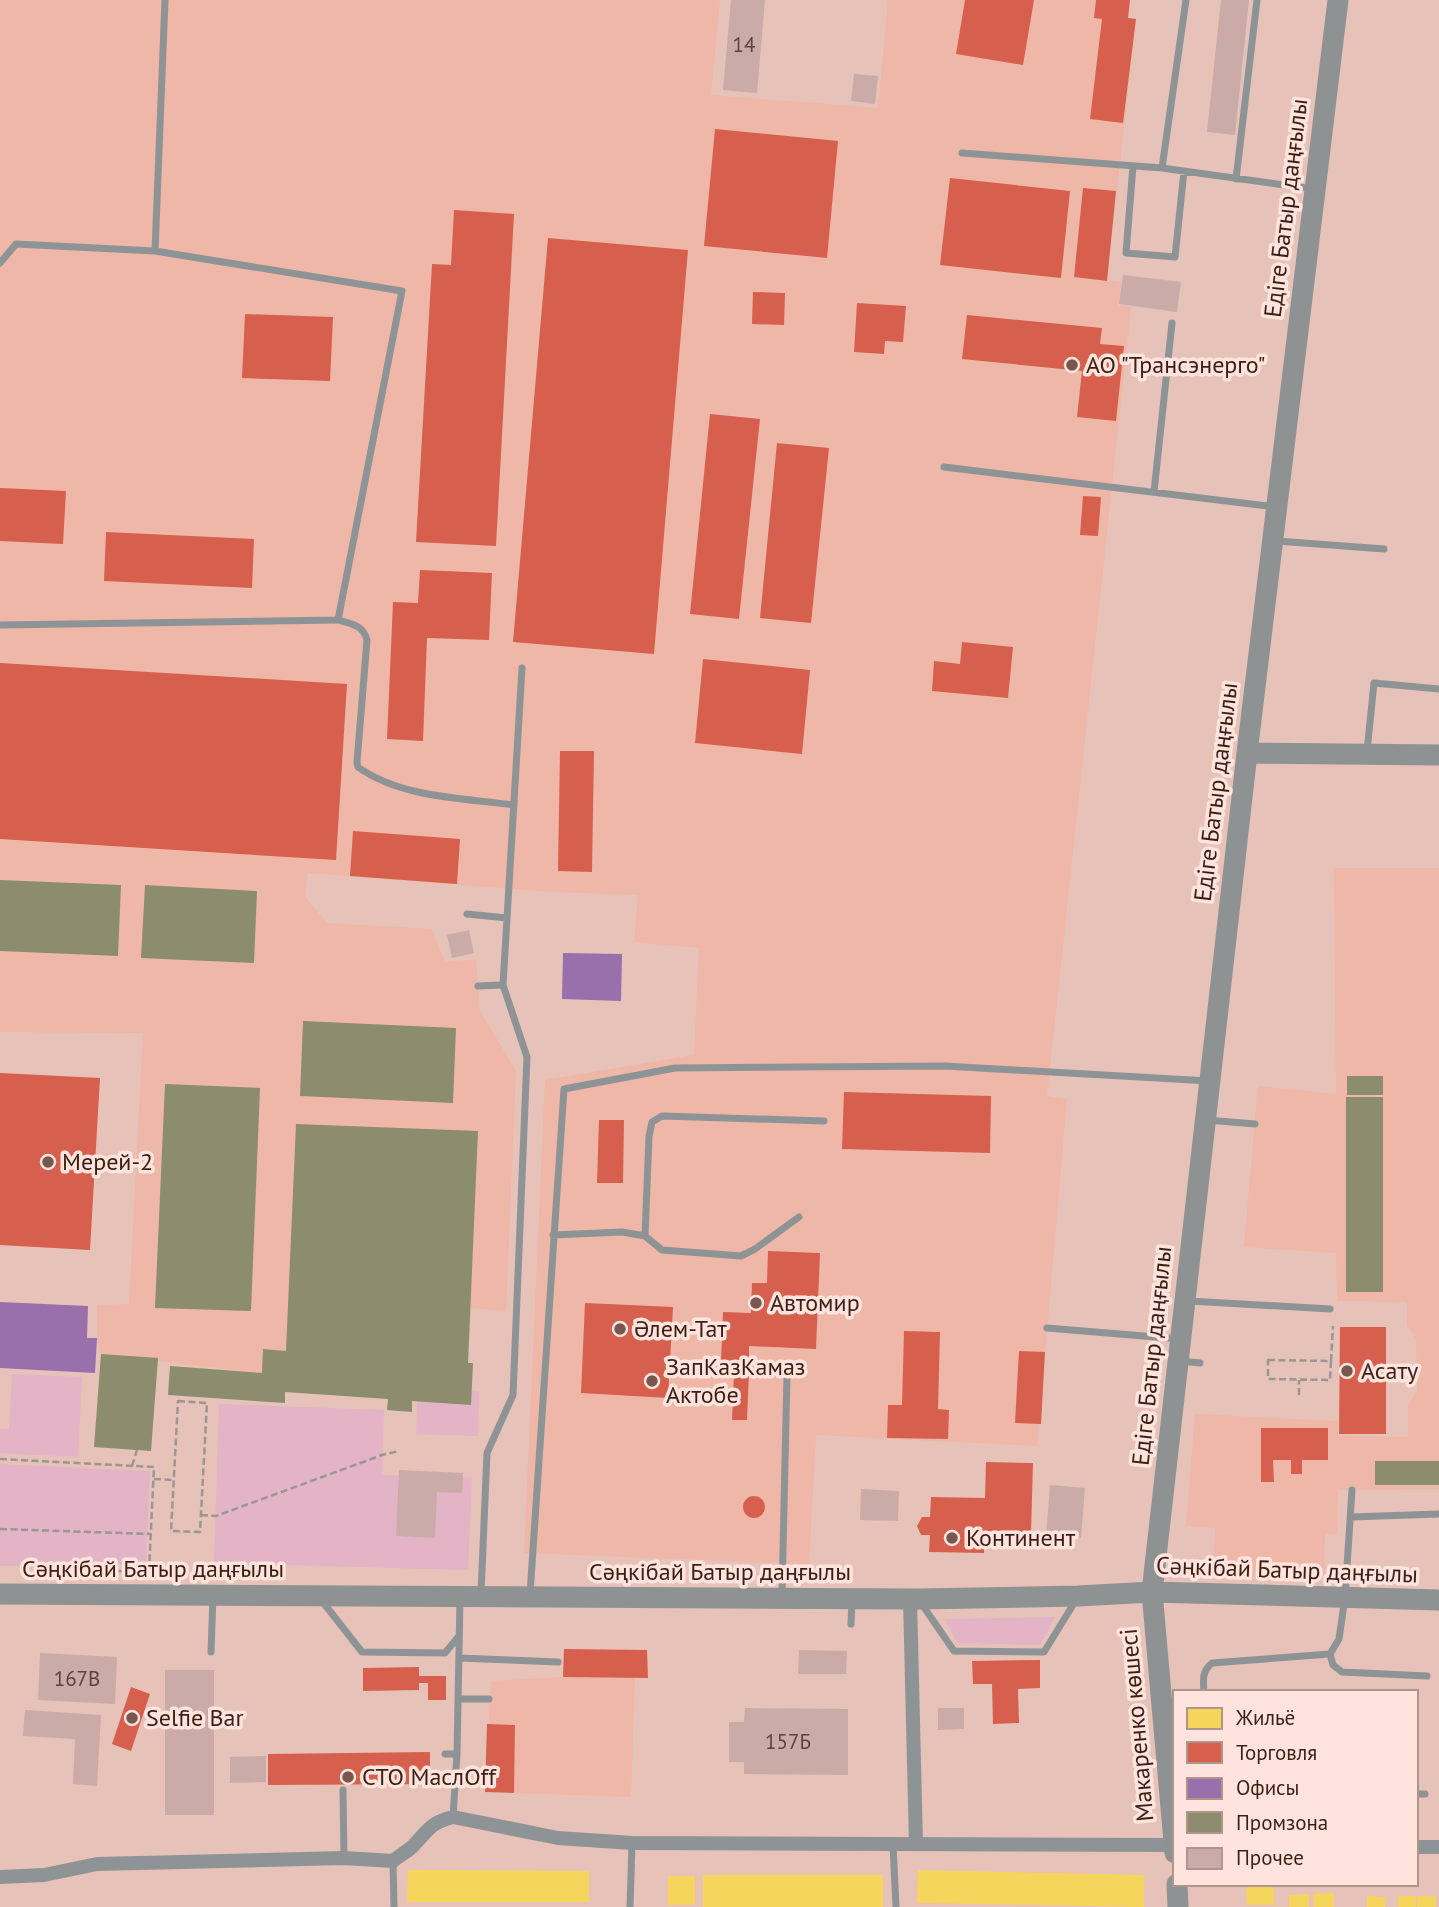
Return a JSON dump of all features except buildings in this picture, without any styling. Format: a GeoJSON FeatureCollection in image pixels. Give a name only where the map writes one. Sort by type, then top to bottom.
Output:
{"type":"FeatureCollection","features":[{"type":"Feature","properties":{"kind":"main road","name":"Едіге Батыр даңғылы"},"geometry":{"type":"LineString","coordinates":[[1152,1591],[1247,753],[1338,0]]}},
{"type":"Feature","properties":{"kind":"main road"},"geometry":{"type":"LineString","coordinates":[[1247,753],[1439,755]]}},
{"type":"Feature","properties":{"kind":"main road","name":"Сәңкібай Батыр даңғылы"},"geometry":{"type":"LineString","coordinates":[[0,1594],[915,1599],[1078,1597],[1152,1591],[1439,1600]]}},
{"type":"Feature","properties":{"kind":"main road","name":"Макаренко көшесі"},"geometry":{"type":"LineString","coordinates":[[1152,1591],[1173,1823]]}},
{"type":"Feature","properties":{"kind":"main road"},"geometry":{"type":"LineString","coordinates":[[1177,1886],[1178,1907]]}},
{"type":"Feature","properties":{"kind":"street"},"geometry":{"type":"LineString","coordinates":[[915,1599],[916,1844]]}},
{"type":"Feature","properties":{"kind":"street"},"geometry":{"type":"LineString","coordinates":[[0,1877],[44,1875],[97,1864],[344,1858],[393,1861],[412,1847],[424,1831],[437,1821],[453,1817],[558,1838],[632,1843],[1173,1845]]}},
{"type":"Feature","properties":{"kind":"street"},"geometry":{"type":"LineString","coordinates":[[1418,1847],[1439,1847]]}},
{"type":"Feature","properties":{"kind":"lane"},"geometry":{"type":"LineString","coordinates":[[155,251],[165,0]]}},
{"type":"Feature","properties":{"kind":"lane"},"geometry":{"type":"LineString","coordinates":[[1162,168],[1186,0]]}},
{"type":"Feature","properties":{"kind":"lane"},"geometry":{"type":"LineString","coordinates":[[1236,179],[1257,0]]}},
{"type":"Feature","properties":{"kind":"lane"},"geometry":{"type":"LineString","coordinates":[[962,153],[1162,168],[1315,189]]}},
{"type":"Feature","properties":{"kind":"lane"},"geometry":{"type":"LineString","coordinates":[[1133,166],[1126,253],[1175,257],[1184,171]]}},
{"type":"Feature","properties":{"kind":"lane"},"geometry":{"type":"LineString","coordinates":[[0,263],[16,244],[155,251],[402,291],[338,620]]}},
{"type":"Feature","properties":{"kind":"lane"},"geometry":{"type":"LineString","coordinates":[[1154,492],[1172,323]]}},
{"type":"Feature","properties":{"kind":"lane"},"geometry":{"type":"LineString","coordinates":[[944,467],[1277,507]]}},
{"type":"Feature","properties":{"kind":"lane"},"geometry":{"type":"LineString","coordinates":[[1273,541],[1384,549]]}},
{"type":"Feature","properties":{"kind":"lane"},"geometry":{"type":"LineString","coordinates":[[0,625],[338,620],[360,626],[367,640],[356,762],[358,767],[378,779],[415,791],[514,804]]}},
{"type":"Feature","properties":{"kind":"lane"},"geometry":{"type":"LineString","coordinates":[[453,1817],[459,1635],[471,1598],[487,1453],[513,1395],[527,1057],[503,985],[522,668]]}},
{"type":"Feature","properties":{"kind":"lane"},"geometry":{"type":"LineString","coordinates":[[1367,755],[1374,682],[1439,689]]}},
{"type":"Feature","properties":{"kind":"lane"},"geometry":{"type":"LineString","coordinates":[[467,914],[507,918]]}},
{"type":"Feature","properties":{"kind":"lane"},"geometry":{"type":"LineString","coordinates":[[478,986],[503,985]]}},
{"type":"Feature","properties":{"kind":"lane"},"geometry":{"type":"LineString","coordinates":[[529,1598],[564,1089],[675,1068],[945,1066],[1210,1082]]}},
{"type":"Feature","properties":{"kind":"lane"},"geometry":{"type":"LineString","coordinates":[[645,1236],[649,1136],[652,1122],[662,1116],[824,1121]]}},
{"type":"Feature","properties":{"kind":"lane"},"geometry":{"type":"LineString","coordinates":[[1205,1119],[1255,1124]]}},
{"type":"Feature","properties":{"kind":"lane"},"geometry":{"type":"LineString","coordinates":[[553,1235],[622,1231],[645,1236],[662,1250],[741,1256],[755,1250],[799,1217]]}},
{"type":"Feature","properties":{"kind":"lane"},"geometry":{"type":"LineString","coordinates":[[1185,1301],[1331,1309]]}},
{"type":"Feature","properties":{"kind":"lane"},"geometry":{"type":"LineString","coordinates":[[1047,1328],[1180,1339]]}},
{"type":"Feature","properties":{"kind":"lane"},"geometry":{"type":"LineString","coordinates":[[1178,1361],[1200,1363]]}},
{"type":"Feature","properties":{"kind":"lane"},"geometry":{"type":"LineString","coordinates":[[782,1599],[787,1374]]}},
{"type":"Feature","properties":{"kind":"lane"},"geometry":{"type":"LineString","coordinates":[[1352,1490],[1345,1597],[1339,1639],[1330,1654],[1333,1665],[1342,1672],[1427,1676]]}},
{"type":"Feature","properties":{"kind":"lane"},"geometry":{"type":"LineString","coordinates":[[1351,1517],[1439,1514]]}},
{"type":"Feature","properties":{"kind":"lane"},"geometry":{"type":"LineString","coordinates":[[211,1652],[214,1596]]}},
{"type":"Feature","properties":{"kind":"lane"},"geometry":{"type":"LineString","coordinates":[[319,1597],[362,1652],[445,1653],[459,1635]]}},
{"type":"Feature","properties":{"kind":"lane"},"geometry":{"type":"LineString","coordinates":[[915,1599],[954,1651],[1044,1652],[1078,1597]]}},
{"type":"Feature","properties":{"kind":"lane"},"geometry":{"type":"LineString","coordinates":[[850,1624],[852,1599]]}},
{"type":"Feature","properties":{"kind":"lane"},"geometry":{"type":"LineString","coordinates":[[1204,1690],[1206,1667],[1212,1663],[1330,1654]]}},
{"type":"Feature","properties":{"kind":"lane"},"geometry":{"type":"LineString","coordinates":[[459,1658],[558,1662]]}},
{"type":"Feature","properties":{"kind":"lane"},"geometry":{"type":"LineString","coordinates":[[458,1699],[489,1699]]}},
{"type":"Feature","properties":{"kind":"lane"},"geometry":{"type":"LineString","coordinates":[[445,1754],[457,1754]]}},
{"type":"Feature","properties":{"kind":"lane"},"geometry":{"type":"LineString","coordinates":[[343,1790],[344,1858]]}},
{"type":"Feature","properties":{"kind":"lane"},"geometry":{"type":"LineString","coordinates":[[1418,1794],[1425,1794]]}},
{"type":"Feature","properties":{"kind":"lane"},"geometry":{"type":"LineString","coordinates":[[630,1907],[632,1843]]}},
{"type":"Feature","properties":{"kind":"lane"},"geometry":{"type":"LineString","coordinates":[[893,1844],[896,1907]]}},
{"type":"Feature","properties":{"kind":"lane"},"geometry":{"type":"LineString","coordinates":[[393,1861],[394,1907]]}},
{"type":"Feature","properties":{"kind":"path"},"geometry":{"type":"LineString","coordinates":[[1331,1361],[1268,1360],[1268,1379],[1330,1380],[1331,1361],[1332,1326]]}},
{"type":"Feature","properties":{"kind":"path"},"geometry":{"type":"LineString","coordinates":[[1299,1380],[1299,1395]]}},
{"type":"Feature","properties":{"kind":"path"},"geometry":{"type":"LineString","coordinates":[[178,1401],[207,1403],[200,1532],[171,1531],[174,1480],[178,1401]]}},
{"type":"Feature","properties":{"kind":"path"},"geometry":{"type":"LineString","coordinates":[[132,1466],[137,1450]]}},
{"type":"Feature","properties":{"kind":"path"},"geometry":{"type":"LineString","coordinates":[[201,1516],[216,1516],[399,1451]]}},
{"type":"Feature","properties":{"kind":"path"},"geometry":{"type":"LineString","coordinates":[[0,1459],[155,1467],[149,1570],[110,1571]]}},
{"type":"Feature","properties":{"kind":"path"},"geometry":{"type":"LineString","coordinates":[[154,1479],[174,1480]]}},
{"type":"Feature","properties":{"kind":"path"},"geometry":{"type":"LineString","coordinates":[[0,1529],[151,1534]]}},
{"type":"Feature","properties":{"kind":"shaded area"},"geometry":{"type":"Polygon","coordinates":[[[0,0],[720,0],[711,95],[878,108],[888,0],[1130,0],[1128,18],[1136,19],[1107,280],[1121,282],[1118,306],[1131,307],[1047,1096],[1067,1099],[1037,1446],[816,1435],[809,1564],[524,1553],[545,1080],[694,1055],[699,948],[634,942],[638,895],[553,892],[308,873],[305,897],[327,923],[431,929],[445,961],[476,960],[480,1011],[516,1071],[506,1311],[471,1308],[467,1384],[285,1376],[101,1354],[97,1338],[97,1305],[129,1304],[143,1033],[0,1032],[0,0]]]}},
{"type":"Feature","properties":{"kind":"shaded area"},"geometry":{"type":"Polygon","coordinates":[[[1334,868],[1439,868],[1439,1489],[1338,1490],[1337,1534],[1325,1533],[1324,1578],[1213,1577],[1215,1528],[1186,1526],[1195,1414],[1338,1421],[1338,1436],[1408,1437],[1408,1405],[1417,1391],[1416,1339],[1407,1325],[1407,1302],[1337,1301],[1336,1253],[1244,1247],[1258,1086],[1336,1094],[1334,868]]]}},
{"type":"Feature","properties":{"kind":"shaded area"},"geometry":{"type":"Polygon","coordinates":[[[12,1374],[82,1377],[78,1457],[0,1453],[0,1429],[9,1429],[12,1374]]]}},
{"type":"Feature","properties":{"kind":"shaded area"},"geometry":{"type":"Polygon","coordinates":[[[418,1389],[479,1391],[478,1436],[416,1434],[418,1389]]]}},
{"type":"Feature","properties":{"kind":"shaded area"},"geometry":{"type":"Polygon","coordinates":[[[219,1404],[384,1410],[382,1475],[472,1478],[468,1570],[214,1563],[219,1404]]]}},
{"type":"Feature","properties":{"kind":"shaded area"},"geometry":{"type":"Polygon","coordinates":[[[0,1464],[150,1471],[146,1565],[0,1566],[0,1464]]]}},
{"type":"Feature","properties":{"kind":"shaded area"},"geometry":{"type":"Polygon","coordinates":[[[1055,1617],[1040,1645],[957,1643],[945,1619],[1055,1617]]]}},
{"type":"Feature","properties":{"kind":"shaded area"},"geometry":{"type":"Polygon","coordinates":[[[635,1677],[631,1797],[485,1792],[491,1681],[635,1677]]]}},
{"type":"Feature","properties":{"kind":"place","name":"АО \"Трансэнерго\""},"geometry":{"type":"Point","coordinates":[1072,365]}},
{"type":"Feature","properties":{"kind":"place","name":"Мерей-2"},"geometry":{"type":"Point","coordinates":[48,1162]}},
{"type":"Feature","properties":{"kind":"place","name":"Автомир"},"geometry":{"type":"Point","coordinates":[756,1303]}},
{"type":"Feature","properties":{"kind":"place","name":"Әлем-Тат"},"geometry":{"type":"Point","coordinates":[620,1329]}},
{"type":"Feature","properties":{"kind":"place","name":"Асату"},"geometry":{"type":"Point","coordinates":[1347,1371]}},
{"type":"Feature","properties":{"kind":"place","name":"ЗапКазКамаз Актобе"},"geometry":{"type":"Point","coordinates":[652,1381]}},
{"type":"Feature","properties":{"kind":"place","name":"Континент"},"geometry":{"type":"Point","coordinates":[952,1538]}},
{"type":"Feature","properties":{"kind":"place","name":"Selfie Bar"},"geometry":{"type":"Point","coordinates":[132,1718]}},
{"type":"Feature","properties":{"kind":"place","name":"СТО МаслOff"},"geometry":{"type":"Point","coordinates":[348,1777]}}]}
